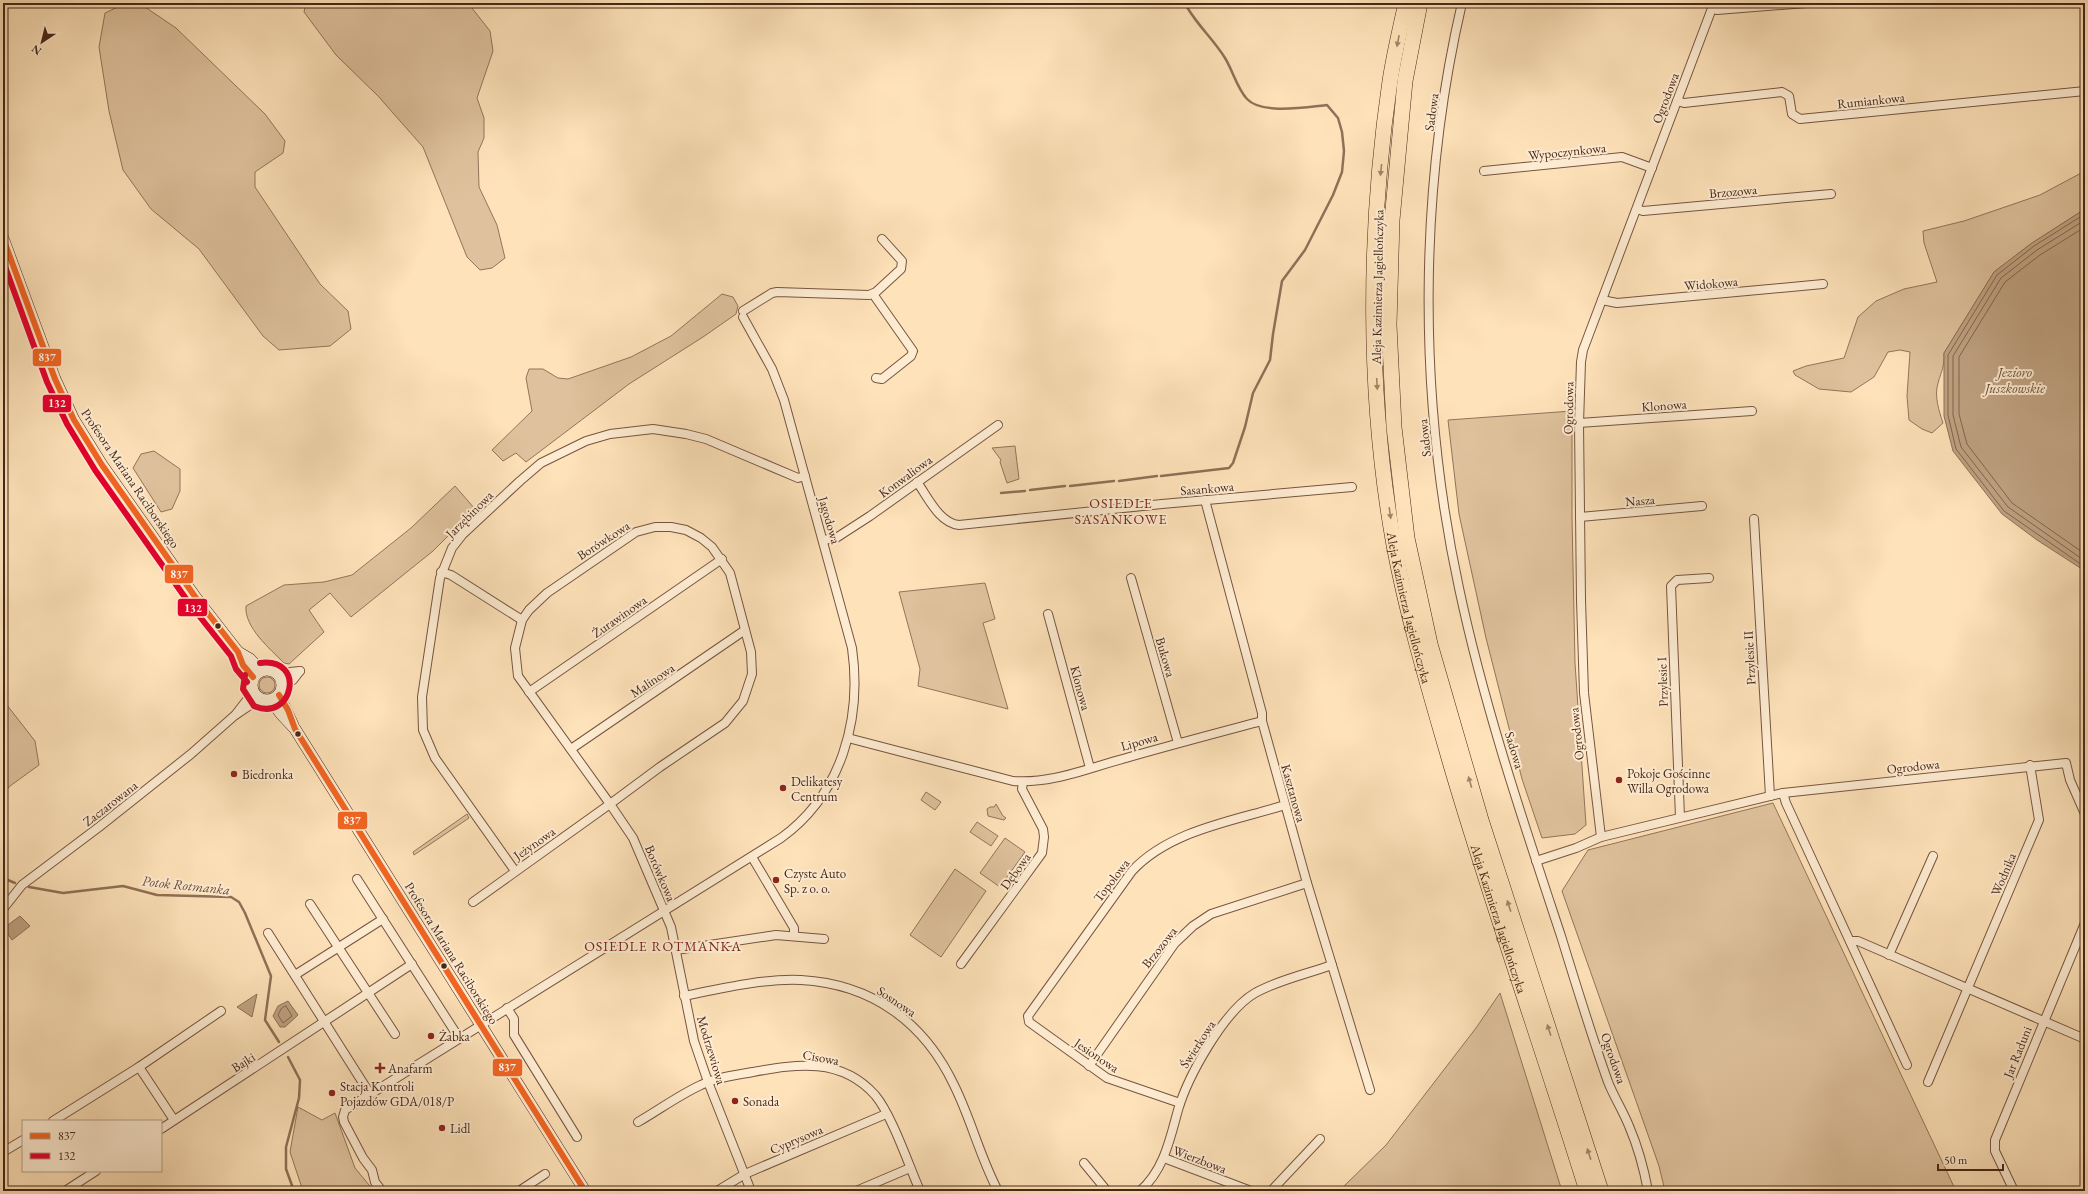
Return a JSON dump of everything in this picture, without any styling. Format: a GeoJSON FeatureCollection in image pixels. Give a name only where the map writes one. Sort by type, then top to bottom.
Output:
{"type":"FeatureCollection","features":[{"type":"Feature","properties":{"kind":"highway","name":"Aleja Kazimierza Jagiellończyka"},"geometry":{"type":"LineString","coordinates":[[1406,3],[1390,81],[1375,232],[1374,326],[1380,436],[1394,544],[1419,654],[1472,835],[1587,1191]]}},
{"type":"Feature","properties":{"kind":"highway","name":"Aleja Kazimierza Jagiellończyka"},"geometry":{"type":"LineString","coordinates":[[1420,3],[1405,81],[1392,220],[1389,325],[1394,426],[1407,538],[1430,644],[1481,820],[1601,1191]]}},
{"type":"Feature","properties":{"kind":"main road","name":"Profesora Mariana Raciborskiego"},"geometry":{"type":"LineString","coordinates":[[3,238],[55,379],[74,420],[102,465],[196,598],[238,652],[250,659],[257,674]]}},
{"type":"Feature","properties":{"kind":"main road"},"geometry":{"type":"LineString","coordinates":[[271,670],[278,689],[256,695],[251,687],[257,674],[271,670]]}},
{"type":"Feature","properties":{"kind":"main road","name":"Profesora Mariana Raciborskiego"},"geometry":{"type":"LineString","coordinates":[[278,689],[281,714],[295,729],[431,944],[480,1025],[586,1191]]}},
{"type":"Feature","properties":{"kind":"street","name":"Sadowa"},"geometry":{"type":"LineString","coordinates":[[1462,3],[1447,86],[1435,173],[1430,256],[1432,390],[1447,522],[1458,586],[1474,654],[1536,861]]}},
{"type":"Feature","properties":{"kind":"street"},"geometry":{"type":"LineString","coordinates":[[1713,6],[1717,10],[1807,3]]}},
{"type":"Feature","properties":{"kind":"street","name":"Ogrodowa"},"geometry":{"type":"LineString","coordinates":[[1601,837],[1584,693],[1579,423],[1582,356],[1713,6]]}},
{"type":"Feature","properties":{"kind":"street","name":"Rumiankowa"},"geometry":{"type":"LineString","coordinates":[[1677,100],[1684,103],[1782,92],[1789,96],[1792,114],[1800,119],[2085,91]]}},
{"type":"Feature","properties":{"kind":"street","name":"Wypoczynkowa"},"geometry":{"type":"LineString","coordinates":[[1484,171],[1622,157],[1652,168]]}},
{"type":"Feature","properties":{"kind":"street","name":"Brzozowa"},"geometry":{"type":"LineString","coordinates":[[1636,209],[1643,211],[1831,194]]}},
{"type":"Feature","properties":{"kind":"street"},"geometry":{"type":"LineString","coordinates":[[876,378],[882,379],[911,356],[913,351],[872,294],[901,270],[903,265],[902,261],[882,239]]}},
{"type":"Feature","properties":{"kind":"street","name":"Widokowa"},"geometry":{"type":"LineString","coordinates":[[1602,300],[1617,303],[1823,284]]}},
{"type":"Feature","properties":{"kind":"street","name":"Jagodowa"},"geometry":{"type":"LineString","coordinates":[[480,1025],[665,912],[784,836],[810,812],[835,774],[848,738],[855,705],[854,663],[849,635],[784,400],[772,369],[743,314],[772,293],[777,292],[872,294]]}},
{"type":"Feature","properties":{"kind":"street","name":"Klonowa"},"geometry":{"type":"LineString","coordinates":[[1579,423],[1752,411]]}},
{"type":"Feature","properties":{"kind":"street","name":"Konwaliowa"},"geometry":{"type":"LineString","coordinates":[[823,540],[836,538],[998,425]]}},
{"type":"Feature","properties":{"kind":"street","name":"Jarzębinowa"},"geometry":{"type":"LineString","coordinates":[[515,871],[435,758],[423,730],[422,697],[441,572],[452,548],[463,534],[541,463],[586,441],[610,434],[653,428],[686,434],[706,439],[798,478],[805,476]]}},
{"type":"Feature","properties":{"kind":"street","name":"Sasankowa"},"geometry":{"type":"LineString","coordinates":[[917,482],[944,519],[951,523],[960,525],[1205,500],[1352,487]]}},
{"type":"Feature","properties":{"kind":"street","name":"Kasztanowa"},"geometry":{"type":"LineString","coordinates":[[1205,500],[1262,713],[1262,721],[1307,883],[1370,1090]]}},
{"type":"Feature","properties":{"kind":"street","name":"Nasza"},"geometry":{"type":"LineString","coordinates":[[1580,517],[1702,506]]}},
{"type":"Feature","properties":{"kind":"street","name":"Przylesie II"},"geometry":{"type":"LineString","coordinates":[[1754,519],[1770,796]]}},
{"type":"Feature","properties":{"kind":"street","name":"Borówkowa"},"geometry":{"type":"LineString","coordinates":[[610,804],[724,722],[735,712],[743,701],[752,674],[751,652],[730,573],[722,559],[712,547],[701,538],[686,530],[671,527],[655,527],[636,532],[547,593],[522,620],[515,648],[518,676],[633,838],[665,912]]}},
{"type":"Feature","properties":{"kind":"street","name":"Żurawinowa"},"geometry":{"type":"LineString","coordinates":[[529,692],[722,559]]}},
{"type":"Feature","properties":{"kind":"street"},"geometry":{"type":"LineString","coordinates":[[441,572],[451,575],[522,620]]}},
{"type":"Feature","properties":{"kind":"street","name":"Bukowa"},"geometry":{"type":"LineString","coordinates":[[1131,578],[1178,743]]}},
{"type":"Feature","properties":{"kind":"street","name":"Przylesie I"},"geometry":{"type":"LineString","coordinates":[[1680,817],[1671,586],[1677,580],[1709,578]]}},
{"type":"Feature","properties":{"kind":"street","name":"Klonowa"},"geometry":{"type":"LineString","coordinates":[[1048,614],[1090,768]]}},
{"type":"Feature","properties":{"kind":"street","name":"Malinowa"},"geometry":{"type":"LineString","coordinates":[[571,749],[745,630]]}},
{"type":"Feature","properties":{"kind":"street","name":"Zaczarowana"},"geometry":{"type":"LineString","coordinates":[[3,909],[22,886],[191,754],[256,695]]}},
{"type":"Feature","properties":{"kind":"street","name":"Lipowa"},"geometry":{"type":"LineString","coordinates":[[848,738],[1013,781],[1023,782],[1054,779],[1178,743],[1262,721]]}},
{"type":"Feature","properties":{"kind":"street","name":"Ogrodowa"},"geometry":{"type":"LineString","coordinates":[[1648,1191],[1640,1155],[1629,1126],[1609,1083],[1536,861],[1576,848],[1601,837],[1783,793],[2030,765],[2066,763],[2070,780],[2085,814]]}},
{"type":"Feature","properties":{"kind":"street","name":"Wodnika"},"geometry":{"type":"LineString","coordinates":[[1928,1082],[2039,820],[2030,765]]}},
{"type":"Feature","properties":{"kind":"street","name":"Dębowa"},"geometry":{"type":"LineString","coordinates":[[961,964],[1042,853],[1044,833],[1022,788],[1023,782]]}},
{"type":"Feature","properties":{"kind":"street"},"geometry":{"type":"LineString","coordinates":[[1783,793],[1907,1065]]}},
{"type":"Feature","properties":{"kind":"street","name":"Jeżynowa"},"geometry":{"type":"LineString","coordinates":[[473,902],[610,804]]}},
{"type":"Feature","properties":{"kind":"street","name":"Topolowa"},"geometry":{"type":"LineString","coordinates":[[1029,1022],[1028,1016],[1129,874],[1139,863],[1165,844],[1186,835],[1286,805]]}},
{"type":"Feature","properties":{"kind":"street"},"geometry":{"type":"LineString","coordinates":[[1889,955],[1933,856]]}},
{"type":"Feature","properties":{"kind":"street"},"geometry":{"type":"LineString","coordinates":[[752,857],[794,928],[794,936]]}},
{"type":"Feature","properties":{"kind":"street"},"geometry":{"type":"LineString","coordinates":[[358,879],[459,1038]]}},
{"type":"Feature","properties":{"kind":"street","name":"Brzozowa"},"geometry":{"type":"LineString","coordinates":[[1090,1066],[1175,943],[1193,926],[1221,911],[1307,883]]}},
{"type":"Feature","properties":{"kind":"street"},"geometry":{"type":"LineString","coordinates":[[310,904],[395,1034]]}},
{"type":"Feature","properties":{"kind":"street","name":"Modrzewiowa"},"geometry":{"type":"LineString","coordinates":[[665,912],[671,927],[692,1036],[708,1082],[751,1191]]}},
{"type":"Feature","properties":{"kind":"street"},"geometry":{"type":"LineString","coordinates":[[295,975],[383,918]]}},
{"type":"Feature","properties":{"kind":"street","name":"Jar Raduni"},"geometry":{"type":"LineString","coordinates":[[2014,1191],[1995,1151],[1995,1140],[2085,923]]}},
{"type":"Feature","properties":{"kind":"street"},"geometry":{"type":"LineString","coordinates":[[268,933],[370,1094]]}},
{"type":"Feature","properties":{"kind":"street"},"geometry":{"type":"LineString","coordinates":[[676,950],[776,935],[824,939]]}},
{"type":"Feature","properties":{"kind":"street"},"geometry":{"type":"LineString","coordinates":[[1850,941],[1858,941],[2085,1039]]}},
{"type":"Feature","properties":{"kind":"street","name":"Bajki"},"geometry":{"type":"LineString","coordinates":[[162,1128],[325,1023],[412,964]]}},
{"type":"Feature","properties":{"kind":"street","name":"Świerkowa"},"geometry":{"type":"LineString","coordinates":[[1140,1191],[1154,1174],[1164,1158],[1188,1080],[1197,1064],[1240,1003],[1263,989],[1332,965]]}},
{"type":"Feature","properties":{"kind":"street","name":"Sosnowa"},"geometry":{"type":"LineString","coordinates":[[684,996],[771,982],[800,980],[846,988],[872,997],[885,1004],[912,1024],[935,1050],[955,1086],[982,1157],[998,1191]]}},
{"type":"Feature","properties":{"kind":"street"},"geometry":{"type":"LineString","coordinates":[[507,1008],[514,1019],[514,1035],[577,1137]]}},
{"type":"Feature","properties":{"kind":"street"},"geometry":{"type":"LineString","coordinates":[[55,1120],[139,1067],[221,1011]]}},
{"type":"Feature","properties":{"kind":"street","name":"Jesionowa"},"geometry":{"type":"LineString","coordinates":[[1029,1022],[1113,1081],[1180,1103]]}},
{"type":"Feature","properties":{"kind":"street"},"geometry":{"type":"LineString","coordinates":[[382,1191],[375,1182],[372,1170],[363,1158],[343,1117],[345,1110],[480,1025]]}},
{"type":"Feature","properties":{"kind":"street","name":"Cisowa"},"geometry":{"type":"LineString","coordinates":[[638,1122],[708,1082],[796,1065],[828,1068],[854,1078],[864,1084],[875,1095],[886,1114],[920,1191]]}},
{"type":"Feature","properties":{"kind":"street"},"geometry":{"type":"LineString","coordinates":[[139,1067],[174,1120]]}},
{"type":"Feature","properties":{"kind":"street","name":"Cyprysowa"},"geometry":{"type":"LineString","coordinates":[[717,1191],[745,1174],[886,1114]]}},
{"type":"Feature","properties":{"kind":"street"},"geometry":{"type":"LineString","coordinates":[[1271,1191],[1320,1139]]}},
{"type":"Feature","properties":{"kind":"street"},"geometry":{"type":"LineString","coordinates":[[3,1152],[22,1141]]}},
{"type":"Feature","properties":{"kind":"street","name":"Wierzbowa"},"geometry":{"type":"LineString","coordinates":[[1164,1158],[1251,1191]]}},
{"type":"Feature","properties":{"kind":"street"},"geometry":{"type":"LineString","coordinates":[[1084,1163],[1107,1191]]}},
{"type":"Feature","properties":{"kind":"street"},"geometry":{"type":"LineString","coordinates":[[856,1191],[910,1168]]}},
{"type":"Feature","properties":{"kind":"street"},"geometry":{"type":"LineString","coordinates":[[65,1191],[94,1172]]}},
{"type":"Feature","properties":{"kind":"street"},"geometry":{"type":"LineString","coordinates":[[519,1191],[545,1174]]}},
{"type":"Feature","properties":{"kind":"shaded area"},"geometry":{"type":"Polygon","coordinates":[[[126,3],[137,3],[145,7],[176,28],[265,114],[285,141],[283,153],[255,172],[255,187],[320,284],[348,311],[351,329],[330,346],[279,350],[263,336],[199,249],[151,209],[123,170],[109,111],[99,47],[105,13],[126,3]]]}},
{"type":"Feature","properties":{"kind":"shaded area"},"geometry":{"type":"Polygon","coordinates":[[[306,3],[468,3],[490,31],[493,51],[477,98],[484,118],[484,138],[478,152],[479,187],[497,225],[505,258],[492,268],[480,270],[467,257],[423,147],[378,96],[336,55],[304,12],[306,3]]]}},
{"type":"Feature","properties":{"kind":"shaded area"},"geometry":{"type":"Polygon","coordinates":[[[2085,171],[2085,209],[2032,243],[1994,272],[1944,353],[1943,366],[1937,388],[1937,398],[1943,423],[1932,433],[1922,429],[1909,420],[1907,396],[1910,352],[1900,350],[1888,352],[1874,377],[1851,392],[1819,389],[1795,375],[1793,371],[1806,366],[1844,358],[1858,317],[1876,301],[1904,289],[1937,282],[1924,243],[1923,231],[1964,221],[2040,195],[2085,171]]]}},
{"type":"Feature","properties":{"kind":"shaded area"},"geometry":{"type":"Polygon","coordinates":[[[722,294],[733,297],[738,306],[736,314],[629,384],[526,462],[516,453],[503,461],[492,450],[532,411],[526,378],[529,369],[543,369],[558,378],[568,379],[631,357],[671,336],[722,294]]]}},
{"type":"Feature","properties":{"kind":"shaded area"},"geometry":{"type":"Polygon","coordinates":[[[1572,411],[1572,518],[1575,663],[1586,825],[1575,834],[1542,838],[1522,779],[1486,638],[1459,514],[1448,420],[1572,411]]]}},
{"type":"Feature","properties":{"kind":"shaded area"},"geometry":{"type":"Polygon","coordinates":[[[1015,446],[1019,479],[1007,483],[1000,462],[1001,460],[992,448],[1015,446]]]}},
{"type":"Feature","properties":{"kind":"shaded area"},"geometry":{"type":"Polygon","coordinates":[[[154,451],[180,469],[180,491],[172,509],[161,512],[133,468],[141,454],[154,451]]]}},
{"type":"Feature","properties":{"kind":"shaded area"},"geometry":{"type":"Polygon","coordinates":[[[455,486],[475,509],[433,551],[351,617],[330,593],[309,610],[324,632],[289,664],[284,663],[253,630],[246,614],[246,606],[284,585],[324,582],[352,575],[411,528],[455,486]]]}},
{"type":"Feature","properties":{"kind":"shaded area"},"geometry":{"type":"Polygon","coordinates":[[[985,583],[995,619],[983,623],[1008,709],[918,686],[920,669],[899,592],[985,583]]]}},
{"type":"Feature","properties":{"kind":"shaded area"},"geometry":{"type":"Polygon","coordinates":[[[267,677],[274,682],[275,685],[270,692],[267,693],[260,688],[259,685],[264,678],[267,677]]]}},
{"type":"Feature","properties":{"kind":"shaded area"},"geometry":{"type":"Polygon","coordinates":[[[3,700],[35,741],[39,765],[10,786],[3,794],[3,700]]]}},
{"type":"Feature","properties":{"kind":"shaded area"},"geometry":{"type":"Polygon","coordinates":[[[926,792],[941,802],[935,810],[921,800],[926,792]]]}},
{"type":"Feature","properties":{"kind":"shaded area"},"geometry":{"type":"Polygon","coordinates":[[[1773,803],[1956,1191],[1665,1191],[1659,1166],[1562,891],[1588,850],[1773,803]]]}},
{"type":"Feature","properties":{"kind":"shaded area"},"geometry":{"type":"Polygon","coordinates":[[[996,804],[1003,816],[1006,818],[1004,820],[988,816],[987,809],[994,807],[996,804]]]}},
{"type":"Feature","properties":{"kind":"shaded area"},"geometry":{"type":"Polygon","coordinates":[[[467,814],[469,818],[414,855],[413,852],[467,814]]]}},
{"type":"Feature","properties":{"kind":"shaded area"},"geometry":{"type":"Polygon","coordinates":[[[977,822],[998,836],[991,846],[970,832],[977,822]]]}},
{"type":"Feature","properties":{"kind":"shaded area"},"geometry":{"type":"Polygon","coordinates":[[[1005,838],[1025,852],[1000,887],[980,873],[1005,838]]]}},
{"type":"Feature","properties":{"kind":"shaded area"},"geometry":{"type":"Polygon","coordinates":[[[955,869],[986,891],[941,957],[910,935],[955,869]]]}},
{"type":"Feature","properties":{"kind":"shaded area"},"geometry":{"type":"Polygon","coordinates":[[[1500,993],[1562,1191],[1339,1191],[1386,1145],[1476,1028],[1500,993]]]}},
{"type":"Feature","properties":{"kind":"shaded area"},"geometry":{"type":"Polygon","coordinates":[[[298,1107],[322,1120],[335,1113],[355,1168],[374,1191],[303,1191],[290,1152],[298,1107]]]}},
{"type":"Feature","properties":{"kind":"water","name":"Jezioro Juszkowskie"},"geometry":{"type":"Polygon","coordinates":[[[2085,209],[2085,571],[2037,540],[2002,514],[1953,451],[1944,416],[1944,353],[1994,272],[2032,243],[2085,209]]]}},
{"type":"Feature","properties":{"kind":"water"},"geometry":{"type":"Polygon","coordinates":[[[20,916],[30,926],[12,940],[4,928],[20,916]]]}},
{"type":"Feature","properties":{"kind":"water"},"geometry":{"type":"Polygon","coordinates":[[[257,994],[252,1017],[237,1007],[257,994]]]}},
{"type":"Feature","properties":{"kind":"water"},"geometry":{"type":"Polygon","coordinates":[[[288,1001],[298,1015],[285,1027],[280,1027],[273,1016],[278,1006],[288,1001]]]}},
{"type":"Feature","properties":{"kind":"waterway"},"geometry":{"type":"LineString","coordinates":[[1161,476],[1229,468],[1233,463],[1245,427],[1253,393],[1270,360],[1282,281],[1305,250],[1333,195],[1342,172],[1344,151],[1342,132],[1338,118],[1327,105],[1285,109],[1263,107],[1254,104],[1247,99],[1240,90],[1225,58],[1187,7]]}},
{"type":"Feature","properties":{"kind":"waterway"},"geometry":{"type":"LineString","coordinates":[[1119,481],[1157,476]]}},
{"type":"Feature","properties":{"kind":"waterway"},"geometry":{"type":"LineString","coordinates":[[1070,486],[1114,481]]}},
{"type":"Feature","properties":{"kind":"waterway"},"geometry":{"type":"LineString","coordinates":[[1030,490],[1065,486]]}},
{"type":"Feature","properties":{"kind":"waterway"},"geometry":{"type":"LineString","coordinates":[[1001,493],[1025,491]]}},
{"type":"Feature","properties":{"kind":"waterway","name":"Potok Rotmanka"},"geometry":{"type":"LineString","coordinates":[[3,878],[15,883]]}},
{"type":"Feature","properties":{"kind":"waterway","name":"Potok Rotmanka"},"geometry":{"type":"LineString","coordinates":[[29,887],[63,893],[123,886],[157,895],[231,897],[239,902],[245,913],[271,976],[265,1020],[279,1042]]}},
{"type":"Feature","properties":{"kind":"waterway","name":"Potok Rotmanka"},"geometry":{"type":"LineString","coordinates":[[288,1057],[300,1080],[299,1098],[286,1147],[286,1169],[294,1191]]}},
{"type":"Feature","properties":{"kind":"transit line","name":"837"},"geometry":{"type":"LineString","coordinates":[[3,238],[55,379],[74,420],[102,465],[196,598],[238,652],[243,665],[253,677]]}},
{"type":"Feature","properties":{"kind":"transit line","name":"132"},"geometry":{"type":"LineString","coordinates":[[3,261],[47,382],[67,424],[95,470],[189,603],[231,656],[236,669],[247,682]]}},
{"type":"Feature","properties":{"kind":"transit line","name":"132"},"geometry":{"type":"LineString","coordinates":[[245,675],[243,689],[254,706],[267,709],[278,706],[285,698],[289,689],[289,678],[284,670],[275,664],[260,663]]}},
{"type":"Feature","properties":{"kind":"transit line","name":"837"},"geometry":{"type":"LineString","coordinates":[[279,695],[288,710],[295,729],[585,1191]]}},
{"type":"Feature","properties":{"kind":"place","name":"Biedronka"},"geometry":{"type":"Point","coordinates":[234,774]}},
{"type":"Feature","properties":{"kind":"place","name":"Pokoje Gościnne Willa Ogrodowa"},"geometry":{"type":"Point","coordinates":[1619,780]}},
{"type":"Feature","properties":{"kind":"place","name":"Delikatesy Centrum"},"geometry":{"type":"Point","coordinates":[783,788]}},
{"type":"Feature","properties":{"kind":"place","name":"Czyste Auto Sp. z o. o."},"geometry":{"type":"Point","coordinates":[776,880]}},
{"type":"Feature","properties":{"kind":"place","name":"Żabka"},"geometry":{"type":"Point","coordinates":[431,1036]}},
{"type":"Feature","properties":{"kind":"place","name":"Anafarm"},"geometry":{"type":"Point","coordinates":[380,1068]}},
{"type":"Feature","properties":{"kind":"place","name":"Stacja Kontroli Pojazdów GDA/018/P"},"geometry":{"type":"Point","coordinates":[332,1093]}},
{"type":"Feature","properties":{"kind":"place","name":"Sonada"},"geometry":{"type":"Point","coordinates":[735,1101]}},
{"type":"Feature","properties":{"kind":"place","name":"Lidl"},"geometry":{"type":"Point","coordinates":[442,1128]}},
{"type":"Feature","properties":{"kind":"district","name":"OSIEDLE SASANKOWE"},"geometry":{"type":"Point","coordinates":[1121,512]}},
{"type":"Feature","properties":{"kind":"district","name":"OSIEDLE ROTMANKA"},"geometry":{"type":"Point","coordinates":[663,946]}}]}
